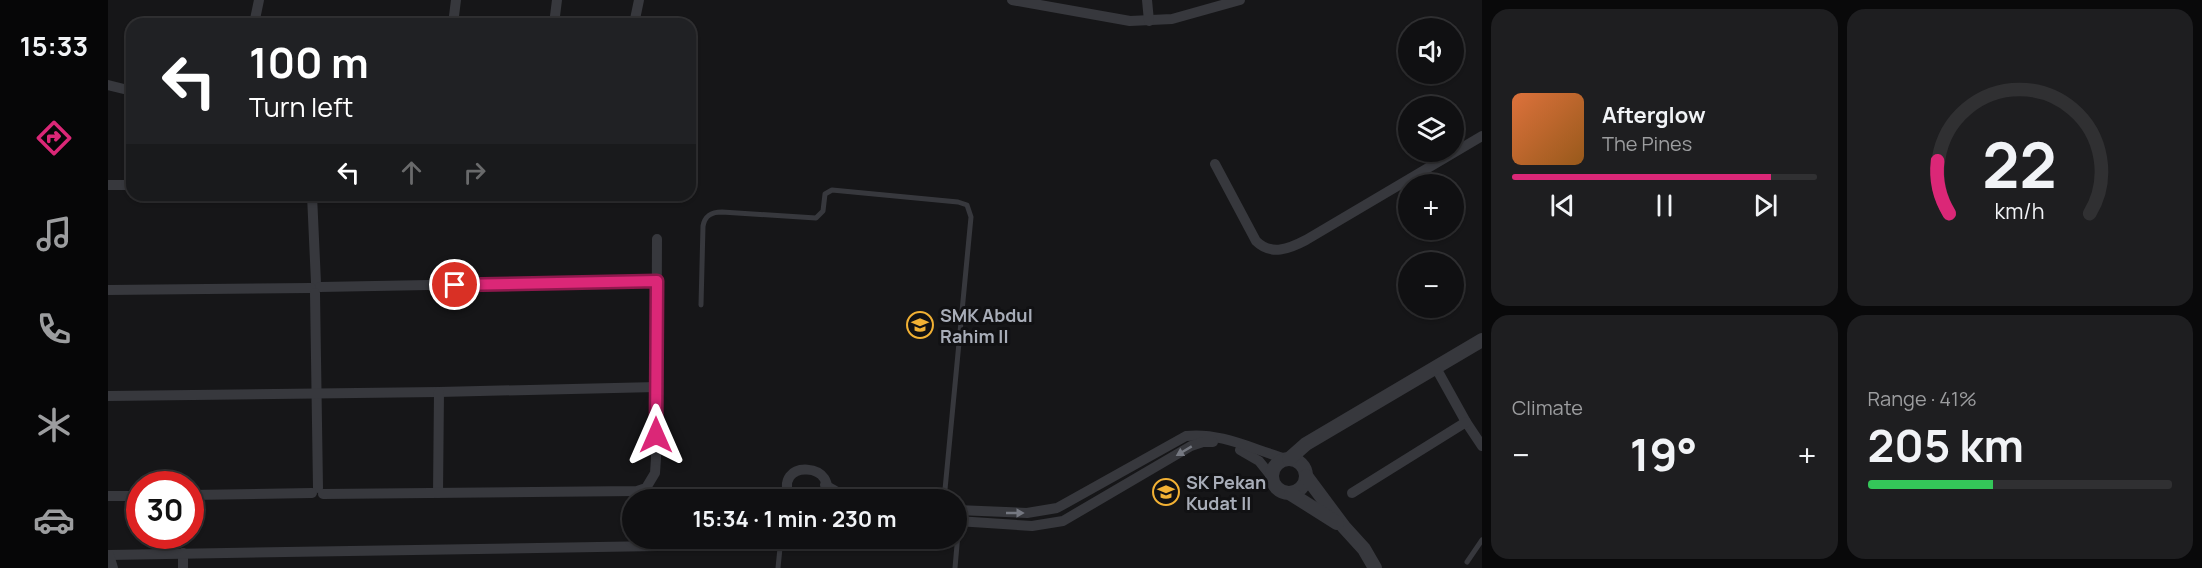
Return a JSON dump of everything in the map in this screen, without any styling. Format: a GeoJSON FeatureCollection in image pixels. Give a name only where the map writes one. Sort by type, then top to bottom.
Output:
{"type":"FeatureCollection","features":[{"type":"Feature","properties":{"kind":"street"},"geometry":{"type":"LineString","coordinates":[[255,18],[259,0]]}},
{"type":"Feature","properties":{"kind":"street"},"geometry":{"type":"LineString","coordinates":[[454,18],[456,0]]}},
{"type":"Feature","properties":{"kind":"street"},"geometry":{"type":"LineString","coordinates":[[555,18],[557,0]]}},
{"type":"Feature","properties":{"kind":"street"},"geometry":{"type":"LineString","coordinates":[[634,18],[639,0]]}},
{"type":"Feature","properties":{"kind":"street"},"geometry":{"type":"LineString","coordinates":[[1012,0],[1130,21],[1149,21],[1190,15],[1240,0]]}},
{"type":"Feature","properties":{"kind":"street"},"geometry":{"type":"LineString","coordinates":[[1147,0],[1149,21]]}},
{"type":"Feature","properties":{"kind":"street"},"geometry":{"type":"LineString","coordinates":[[108,86],[126,89]]}},
{"type":"Feature","properties":{"kind":"street"},"geometry":{"type":"LineString","coordinates":[[1215,164],[1256,241],[1266,249],[1283,250],[1339,222],[1482,136]]}},
{"type":"Feature","properties":{"kind":"street"},"geometry":{"type":"LineString","coordinates":[[108,185],[126,185]]}},
{"type":"Feature","properties":{"kind":"street"},"geometry":{"type":"LineString","coordinates":[[312,201],[318,492]]}},
{"type":"Feature","properties":{"kind":"street"},"geometry":{"type":"LineString","coordinates":[[204,495],[637,491],[646,488],[655,473],[657,239]]}},
{"type":"Feature","properties":{"kind":"street"},"geometry":{"type":"LineString","coordinates":[[108,290],[657,281]]}},
{"type":"Feature","properties":{"kind":"street"},"geometry":{"type":"LineString","coordinates":[[1271,476],[1276,464],[1288,459],[1306,444],[1482,340]]}},
{"type":"Feature","properties":{"kind":"street"},"geometry":{"type":"LineString","coordinates":[[1436,368],[1482,446]]}},
{"type":"Feature","properties":{"kind":"street"},"geometry":{"type":"LineString","coordinates":[[108,396],[657,387]]}},
{"type":"Feature","properties":{"kind":"street"},"geometry":{"type":"LineString","coordinates":[[438,493],[439,392]]}},
{"type":"Feature","properties":{"kind":"street"},"geometry":{"type":"LineString","coordinates":[[1352,493],[1466,422]]}},
{"type":"Feature","properties":{"kind":"street"},"geometry":{"type":"LineString","coordinates":[[1291,494],[1302,488],[1304,471],[1313,446],[1326,433]]}},
{"type":"Feature","properties":{"kind":"street"},"geometry":{"type":"LineString","coordinates":[[967,510],[1027,513],[1057,508],[1186,436],[1217,437],[1299,461],[1344,527],[1364,549],[1375,568]]}},
{"type":"Feature","properties":{"kind":"street"},"geometry":{"type":"LineString","coordinates":[[967,522],[1032,526],[1063,521],[1191,446],[1203,442],[1220,444],[1245,452],[1258,461],[1271,476],[1275,487],[1291,494],[1344,527]]}},
{"type":"Feature","properties":{"kind":"street"},"geometry":{"type":"LineString","coordinates":[[788,489],[789,480],[798,470],[804,468],[818,472],[822,476],[825,489]]}},
{"type":"Feature","properties":{"kind":"street"},"geometry":{"type":"LineString","coordinates":[[825,485],[832,489]]}},
{"type":"Feature","properties":{"kind":"street"},"geometry":{"type":"LineString","coordinates":[[108,496],[126,495]]}},
{"type":"Feature","properties":{"kind":"street"},"geometry":{"type":"LineString","coordinates":[[113,568],[108,555],[622,547]]}},
{"type":"Feature","properties":{"kind":"street"},"geometry":{"type":"LineString","coordinates":[[183,553],[183,568]]}},
{"type":"Feature","properties":{"kind":"lane"},"geometry":{"type":"LineString","coordinates":[[701,305],[702,226],[705,219],[713,213],[816,218],[823,211],[825,194],[832,190],[958,202],[967,205],[971,217],[945,489]]}},
{"type":"Feature","properties":{"kind":"lane"},"geometry":{"type":"LineString","coordinates":[[1467,562],[1482,540]]}},
{"type":"Feature","properties":{"kind":"lane"},"geometry":{"type":"LineString","coordinates":[[778,568],[780,549]]}},
{"type":"Feature","properties":{"kind":"lane"},"geometry":{"type":"LineString","coordinates":[[955,568],[956,549]]}},
{"type":"Feature","properties":{"kind":"place","name":"SMK Abdul Rahim II"},"geometry":{"type":"Point","coordinates":[920,325]}},
{"type":"Feature","properties":{"kind":"place","name":"SK Pekan Kudat II"},"geometry":{"type":"Point","coordinates":[1166,492]}},
{"type":"Feature","properties":{"kind":"route"},"geometry":{"type":"LineString","coordinates":[[455,285],[657,281],[656,435]]}}]}
